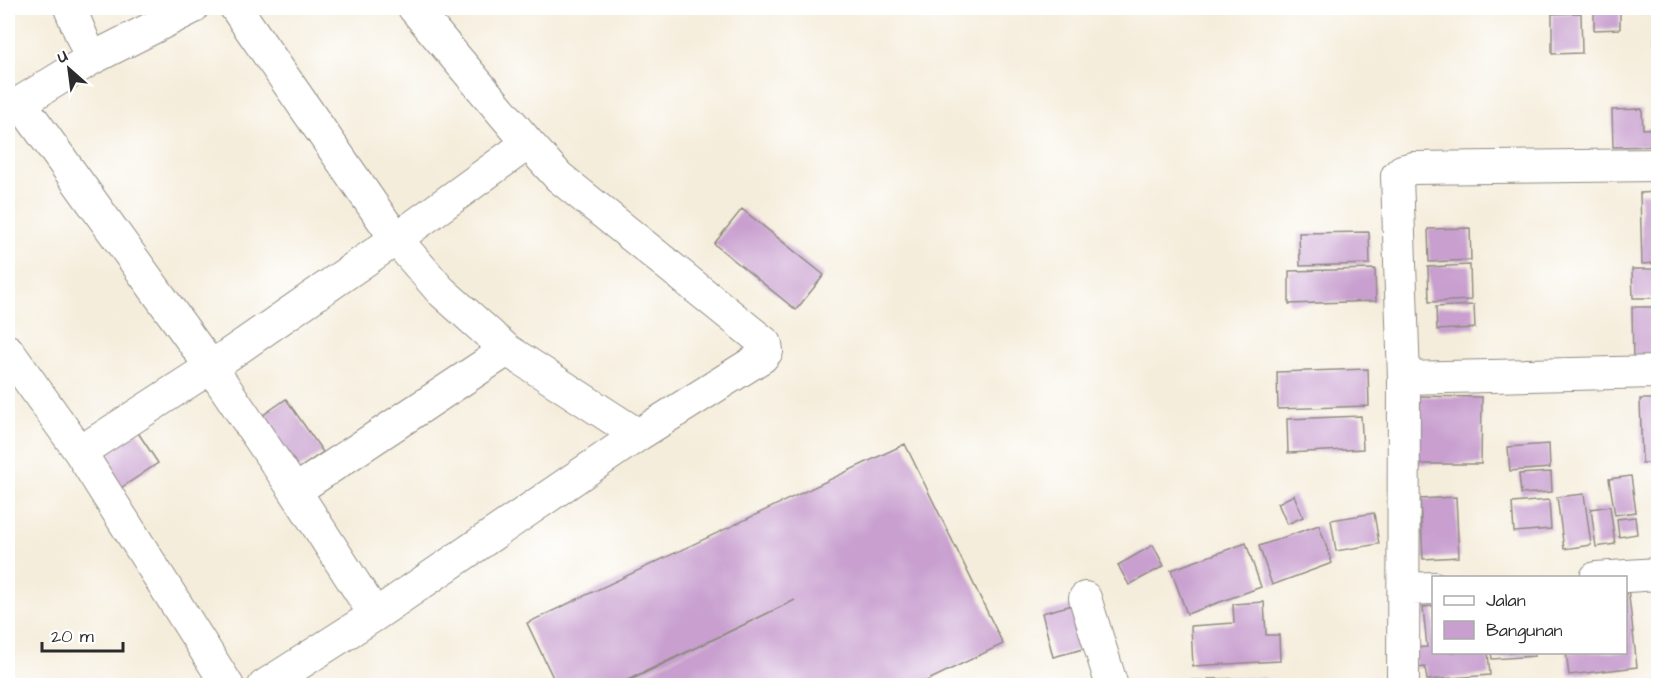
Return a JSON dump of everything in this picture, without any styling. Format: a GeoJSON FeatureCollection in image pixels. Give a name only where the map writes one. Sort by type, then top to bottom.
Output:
{"type":"FeatureCollection","features":[{"type":"Feature","properties":{"kind":"street"},"geometry":{"type":"LineString","coordinates":[[70,8],[91,59]]}},
{"type":"Feature","properties":{"kind":"street"},"geometry":{"type":"LineString","coordinates":[[192,8],[91,59],[14,106],[211,367],[375,615]]}},
{"type":"Feature","properties":{"kind":"street"},"geometry":{"type":"LineString","coordinates":[[236,8],[396,239],[440,290],[507,350],[638,435]]}},
{"type":"Feature","properties":{"kind":"street"},"geometry":{"type":"LineString","coordinates":[[264,686],[375,615],[638,435],[762,357],[766,351],[766,344],[559,177],[414,8]]}},
{"type":"Feature","properties":{"kind":"street"},"geometry":{"type":"LineString","coordinates":[[80,452],[211,367],[396,239],[528,143]]}},
{"type":"Feature","properties":{"kind":"street"},"geometry":{"type":"LineString","coordinates":[[1403,686],[1419,588],[1404,378],[1396,183],[1398,176],[1402,171],[1413,168],[1659,165]]}},
{"type":"Feature","properties":{"kind":"street"},"geometry":{"type":"LineString","coordinates":[[295,491],[507,350]]}},
{"type":"Feature","properties":{"kind":"street"},"geometry":{"type":"LineString","coordinates":[[8,351],[80,452],[228,686]]}},
{"type":"Feature","properties":{"kind":"street"},"geometry":{"type":"LineString","coordinates":[[1404,378],[1659,372]]}},
{"type":"Feature","properties":{"kind":"street"},"geometry":{"type":"LineString","coordinates":[[1627,576],[1659,574]]}},
{"type":"Feature","properties":{"kind":"street"},"geometry":{"type":"LineString","coordinates":[[1085,598],[1112,686]]}},
{"type":"Feature","properties":{"kind":"building"},"geometry":{"type":"Polygon","coordinates":[[[1594,8],[1620,8],[1620,29],[1594,30],[1594,8]]]}},
{"type":"Feature","properties":{"kind":"building"},"geometry":{"type":"Polygon","coordinates":[[[1656,8],[1658,8],[1658,51],[1654,50],[1656,8]]]}},
{"type":"Feature","properties":{"kind":"building"},"geometry":{"type":"Polygon","coordinates":[[[1581,13],[1582,53],[1552,54],[1552,14],[1581,13]]]}},
{"type":"Feature","properties":{"kind":"building"},"geometry":{"type":"Polygon","coordinates":[[[1642,109],[1643,129],[1658,128],[1658,146],[1613,147],[1612,110],[1642,109]]]}},
{"type":"Feature","properties":{"kind":"building"},"geometry":{"type":"Polygon","coordinates":[[[1658,192],[1658,263],[1642,264],[1640,193],[1658,192]]]}},
{"type":"Feature","properties":{"kind":"building"},"geometry":{"type":"Polygon","coordinates":[[[742,209],[824,275],[796,310],[714,244],[742,209]]]}},
{"type":"Feature","properties":{"kind":"building"},"geometry":{"type":"Polygon","coordinates":[[[1470,228],[1471,260],[1429,262],[1428,229],[1470,228]]]}},
{"type":"Feature","properties":{"kind":"building"},"geometry":{"type":"Polygon","coordinates":[[[1369,232],[1370,264],[1300,266],[1299,233],[1369,232]]]}},
{"type":"Feature","properties":{"kind":"building"},"geometry":{"type":"Polygon","coordinates":[[[1470,265],[1471,300],[1429,302],[1428,267],[1470,265]]]}},
{"type":"Feature","properties":{"kind":"building"},"geometry":{"type":"Polygon","coordinates":[[[1375,269],[1376,301],[1289,304],[1289,271],[1375,269]]]}},
{"type":"Feature","properties":{"kind":"building"},"geometry":{"type":"Polygon","coordinates":[[[1632,269],[1658,269],[1658,298],[1633,298],[1632,269]]]}},
{"type":"Feature","properties":{"kind":"building"},"geometry":{"type":"Polygon","coordinates":[[[1474,305],[1475,328],[1437,330],[1436,307],[1474,305]]]}},
{"type":"Feature","properties":{"kind":"building"},"geometry":{"type":"Polygon","coordinates":[[[1632,307],[1658,307],[1658,363],[1633,363],[1632,307]]]}},
{"type":"Feature","properties":{"kind":"building"},"geometry":{"type":"Polygon","coordinates":[[[1368,369],[1369,406],[1278,409],[1277,372],[1368,369]]]}},
{"type":"Feature","properties":{"kind":"building"},"geometry":{"type":"Polygon","coordinates":[[[1408,396],[1482,397],[1481,464],[1408,464],[1408,396]]]}},
{"type":"Feature","properties":{"kind":"building"},"geometry":{"type":"Polygon","coordinates":[[[286,399],[323,452],[288,476],[252,423],[286,399]]]}},
{"type":"Feature","properties":{"kind":"building"},"geometry":{"type":"Polygon","coordinates":[[[1640,399],[1658,399],[1658,463],[1642,463],[1640,399]]]}},
{"type":"Feature","properties":{"kind":"building"},"geometry":{"type":"Polygon","coordinates":[[[1361,416],[1363,449],[1288,453],[1287,419],[1361,416]]]}},
{"type":"Feature","properties":{"kind":"building"},"geometry":{"type":"Polygon","coordinates":[[[135,428],[158,463],[112,494],[89,459],[135,428]]]}},
{"type":"Feature","properties":{"kind":"building"},"geometry":{"type":"Polygon","coordinates":[[[905,444],[1003,644],[916,686],[618,686],[795,600],[615,686],[557,686],[527,623],[905,444]]]}},
{"type":"Feature","properties":{"kind":"building"},"geometry":{"type":"Polygon","coordinates":[[[1549,444],[1550,468],[1510,471],[1508,447],[1549,444]]]}},
{"type":"Feature","properties":{"kind":"building"},"geometry":{"type":"Polygon","coordinates":[[[1551,472],[1552,492],[1521,494],[1519,474],[1551,472]]]}},
{"type":"Feature","properties":{"kind":"building"},"geometry":{"type":"Polygon","coordinates":[[[1631,476],[1636,512],[1615,515],[1609,479],[1631,476]]]}},
{"type":"Feature","properties":{"kind":"building"},"geometry":{"type":"Polygon","coordinates":[[[1584,494],[1591,545],[1564,549],[1557,497],[1584,494]]]}},
{"type":"Feature","properties":{"kind":"building"},"geometry":{"type":"Polygon","coordinates":[[[1294,495],[1303,517],[1287,524],[1278,503],[1294,495]]]}},
{"type":"Feature","properties":{"kind":"building"},"geometry":{"type":"Polygon","coordinates":[[[1456,497],[1459,557],[1423,559],[1420,499],[1456,497]]]}},
{"type":"Feature","properties":{"kind":"building"},"geometry":{"type":"Polygon","coordinates":[[[1549,500],[1551,529],[1514,532],[1512,503],[1549,500]]]}},
{"type":"Feature","properties":{"kind":"building"},"geometry":{"type":"Polygon","coordinates":[[[1610,506],[1615,544],[1596,547],[1591,509],[1610,506]]]}},
{"type":"Feature","properties":{"kind":"building"},"geometry":{"type":"Polygon","coordinates":[[[1374,513],[1379,544],[1336,551],[1331,520],[1374,513]]]}},
{"type":"Feature","properties":{"kind":"building"},"geometry":{"type":"Polygon","coordinates":[[[1635,517],[1637,534],[1619,537],[1617,519],[1635,517]]]}},
{"type":"Feature","properties":{"kind":"building"},"geometry":{"type":"Polygon","coordinates":[[[1319,525],[1332,563],[1272,585],[1259,546],[1319,525]]]}},
{"type":"Feature","properties":{"kind":"building"},"geometry":{"type":"Polygon","coordinates":[[[1246,543],[1261,587],[1187,614],[1171,570],[1246,543]]]}},
{"type":"Feature","properties":{"kind":"building"},"geometry":{"type":"Polygon","coordinates":[[[1153,545],[1164,566],[1129,585],[1118,565],[1153,545]]]}},
{"type":"Feature","properties":{"kind":"building"},"geometry":{"type":"Polygon","coordinates":[[[1627,588],[1637,667],[1569,675],[1566,654],[1627,654],[1627,588]]]}},
{"type":"Feature","properties":{"kind":"building"},"geometry":{"type":"Polygon","coordinates":[[[1264,602],[1266,635],[1279,635],[1280,661],[1193,666],[1191,626],[1234,623],[1233,604],[1264,602]]]}},
{"type":"Feature","properties":{"kind":"building"},"geometry":{"type":"Polygon","coordinates":[[[1080,603],[1091,647],[1053,657],[1042,613],[1080,603]]]}},
{"type":"Feature","properties":{"kind":"building"},"geometry":{"type":"Polygon","coordinates":[[[1432,606],[1432,654],[1488,654],[1490,675],[1427,680],[1425,667],[1415,668],[1414,648],[1427,647],[1423,607],[1432,606]]]}},
{"type":"Feature","properties":{"kind":"building"},"geometry":{"type":"Polygon","coordinates":[[[1491,654],[1534,654],[1535,656],[1492,659],[1491,654]]]}},
{"type":"Feature","properties":{"kind":"building"},"geometry":{"type":"Polygon","coordinates":[[[1265,678],[1266,686],[1209,686],[1208,679],[1265,678]]]}},
{"type":"Feature","properties":{"kind":"building"},"geometry":{"type":"Polygon","coordinates":[[[1162,680],[1203,680],[1203,686],[1162,686],[1162,680]]]}}]}
